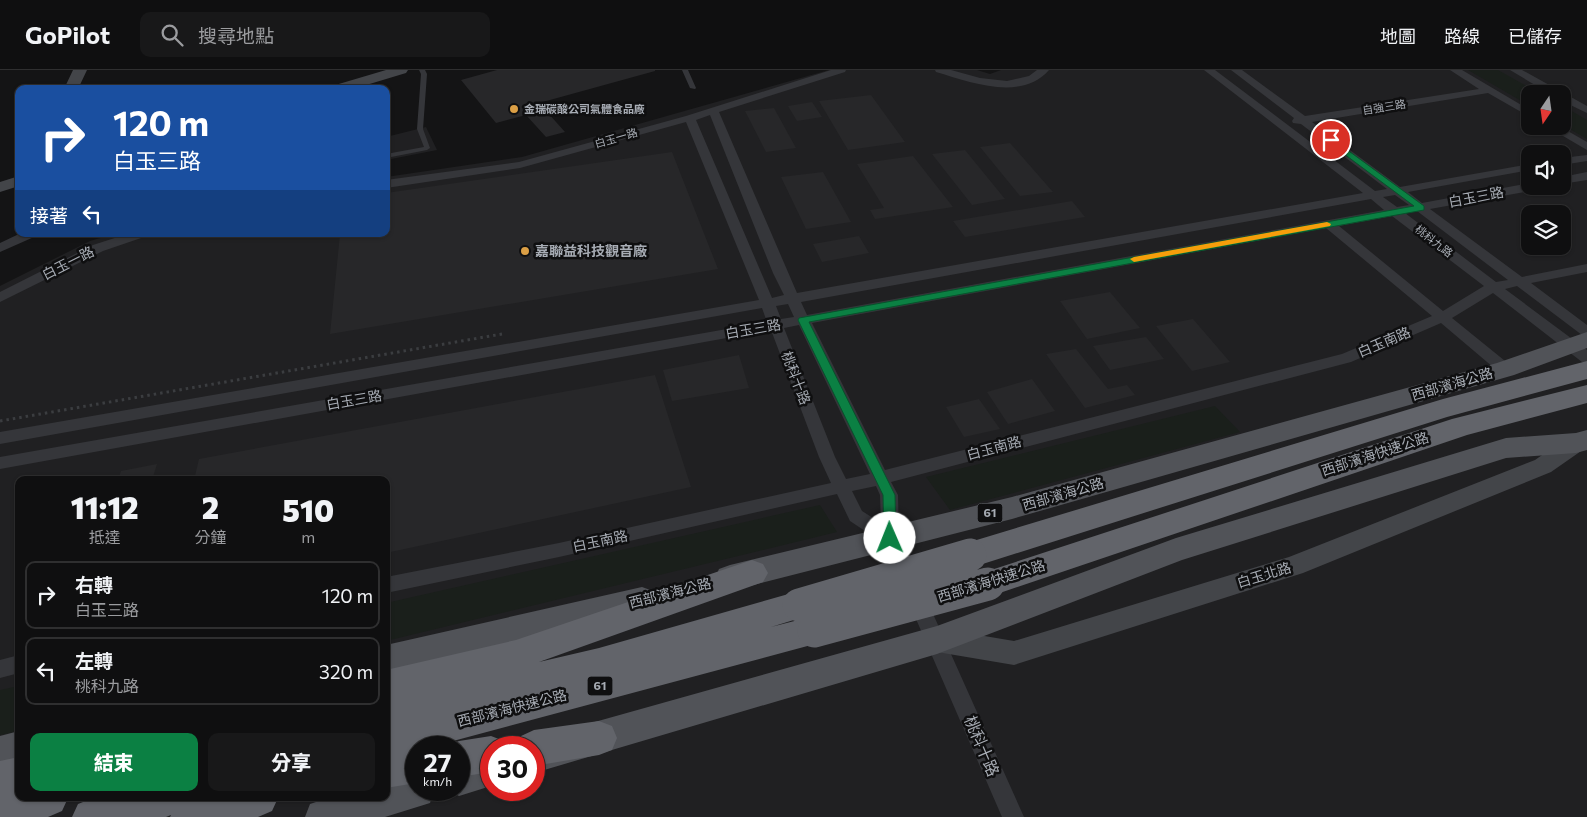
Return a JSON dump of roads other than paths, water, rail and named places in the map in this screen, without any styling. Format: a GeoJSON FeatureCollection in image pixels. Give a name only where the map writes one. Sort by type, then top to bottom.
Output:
{"type":"FeatureCollection","features":[{"type":"Feature","properties":{"kind":"highway","name":"西部濱海快速公路"},"geometry":{"type":"LineString","coordinates":[[390,714],[598,663],[806,618],[988,584],[1569,390],[1587,370]]}},
{"type":"Feature","properties":{"kind":"highway","name":"西部濱海快速公路"},"geometry":{"type":"LineString","coordinates":[[390,740],[806,618],[970,555],[1434,412],[1569,390]]}},
{"type":"Feature","properties":{"kind":"highway"},"geometry":{"type":"LineString","coordinates":[[390,685],[516,655],[752,573]]}},
{"type":"Feature","properties":{"kind":"highway"},"geometry":{"type":"LineString","coordinates":[[545,746],[599,738]]}},
{"type":"Feature","properties":{"kind":"highway"},"geometry":{"type":"LineString","coordinates":[[390,769],[405,767]]}},
{"type":"Feature","properties":{"kind":"highway"},"geometry":{"type":"LineString","coordinates":[[0,779],[15,776]]}},
{"type":"Feature","properties":{"kind":"highway"},"geometry":{"type":"LineString","coordinates":[[0,810],[37,801]]}},
{"type":"Feature","properties":{"kind":"highway"},"geometry":{"type":"LineString","coordinates":[[91,817],[155,801]]}},
{"type":"Feature","properties":{"kind":"highway"},"geometry":{"type":"LineString","coordinates":[[189,817],[247,801]]}},
{"type":"Feature","properties":{"kind":"main road","name":"西部濱海公路"},"geometry":{"type":"LineString","coordinates":[[390,659],[560,621],[1012,508],[1505,369],[1583,344]]}},
{"type":"Feature","properties":{"kind":"main road"},"geometry":{"type":"LineString","coordinates":[[545,753],[937,640],[1176,550],[1496,451],[1506,448],[1581,441]]}},
{"type":"Feature","properties":{"kind":"main road"},"geometry":{"type":"LineString","coordinates":[[0,753],[15,749]]}},
{"type":"Feature","properties":{"kind":"main road"},"geometry":{"type":"LineString","coordinates":[[390,798],[405,794]]}},
{"type":"Feature","properties":{"kind":"main road"},"geometry":{"type":"LineString","coordinates":[[335,815],[381,801]]}},
{"type":"Feature","properties":{"kind":"street"},"geometry":{"type":"LineString","coordinates":[[73,85],[80,70]]}},
{"type":"Feature","properties":{"kind":"street"},"geometry":{"type":"LineString","coordinates":[[350,85],[401,70]]}},
{"type":"Feature","properties":{"kind":"street","name":"白玉一路"},"geometry":{"type":"LineString","coordinates":[[390,183],[520,165],[690,118],[842,70]]}},
{"type":"Feature","properties":{"kind":"street"},"geometry":{"type":"LineString","coordinates":[[940,70],[1002,85],[1022,84],[1044,70]]}},
{"type":"Feature","properties":{"kind":"street","name":"桃科九路"},"geometry":{"type":"LineString","coordinates":[[1209,70],[1493,287],[1583,344]]}},
{"type":"Feature","properties":{"kind":"street","name":"桃科九路"},"geometry":{"type":"LineString","coordinates":[[1236,70],[1521,281],[1583,344]]}},
{"type":"Feature","properties":{"kind":"street"},"geometry":{"type":"LineString","coordinates":[[1455,70],[1521,109]]}},
{"type":"Feature","properties":{"kind":"street"},"geometry":{"type":"LineString","coordinates":[[1515,70],[1542,85]]}},
{"type":"Feature","properties":{"kind":"street","name":"自強三路"},"geometry":{"type":"LineString","coordinates":[[1278,123],[1490,90]]}},
{"type":"Feature","properties":{"kind":"street"},"geometry":{"type":"LineString","coordinates":[[1571,101],[1587,110]]}},
{"type":"Feature","properties":{"kind":"street","name":"桃科十路"},"geometry":{"type":"LineString","coordinates":[[713,110],[780,273],[889,495],[890,538],[937,640],[1013,817]]}},
{"type":"Feature","properties":{"kind":"street","name":"桃科十路"},"geometry":{"type":"LineString","coordinates":[[690,118],[776,324],[826,457],[856,516],[890,538]]}},
{"type":"Feature","properties":{"kind":"street"},"geometry":{"type":"LineString","coordinates":[[1566,135],[1587,147]]}},
{"type":"Feature","properties":{"kind":"street"},"geometry":{"type":"LineString","coordinates":[[1571,161],[1587,158]]}},
{"type":"Feature","properties":{"kind":"street","name":"白玉三路"},"geometry":{"type":"LineString","coordinates":[[0,438],[341,380],[767,302],[1521,170]]}},
{"type":"Feature","properties":{"kind":"street"},"geometry":{"type":"LineString","coordinates":[[1571,179],[1587,176]]}},
{"type":"Feature","properties":{"kind":"street"},"geometry":{"type":"LineString","coordinates":[[0,187],[15,182]]}},
{"type":"Feature","properties":{"kind":"street","name":"白玉三路"},"geometry":{"type":"LineString","coordinates":[[0,463],[803,320],[1521,189]]}},
{"type":"Feature","properties":{"kind":"street"},"geometry":{"type":"LineString","coordinates":[[1329,224],[1505,369]]}},
{"type":"Feature","properties":{"kind":"street"},"geometry":{"type":"LineString","coordinates":[[0,248],[23,237]]}},
{"type":"Feature","properties":{"kind":"street","name":"白玉一路"},"geometry":{"type":"LineString","coordinates":[[0,298],[98,248],[130,237]]}},
{"type":"Feature","properties":{"kind":"street","name":"白玉南路"},"geometry":{"type":"LineString","coordinates":[[390,584],[881,478],[1346,358],[1441,318],[1493,287],[1587,268]]}},
{"type":"Feature","properties":{"kind":"street","name":"白玉北路"},"geometry":{"type":"LineString","coordinates":[[937,640],[1014,652],[1294,566],[1543,466],[1581,441]]}},
{"type":"Feature","properties":{"kind":"street"},"geometry":{"type":"LineString","coordinates":[[0,669],[15,665]]}},
{"type":"Feature","properties":{"kind":"lane"},"geometry":{"type":"LineString","coordinates":[[390,155],[426,148],[420,129],[424,74],[422,70]]}},
{"type":"Feature","properties":{"kind":"lane"},"geometry":{"type":"LineString","coordinates":[[686,70],[693,88]]}},
{"type":"Feature","properties":{"kind":"place","name":"金瑞碳酸公司氣體食品廠"},"geometry":{"type":"Point","coordinates":[514,109]}},
{"type":"Feature","properties":{"kind":"place","name":"嘉聯益科技觀音廠"},"geometry":{"type":"Point","coordinates":[525,251]}}]}
